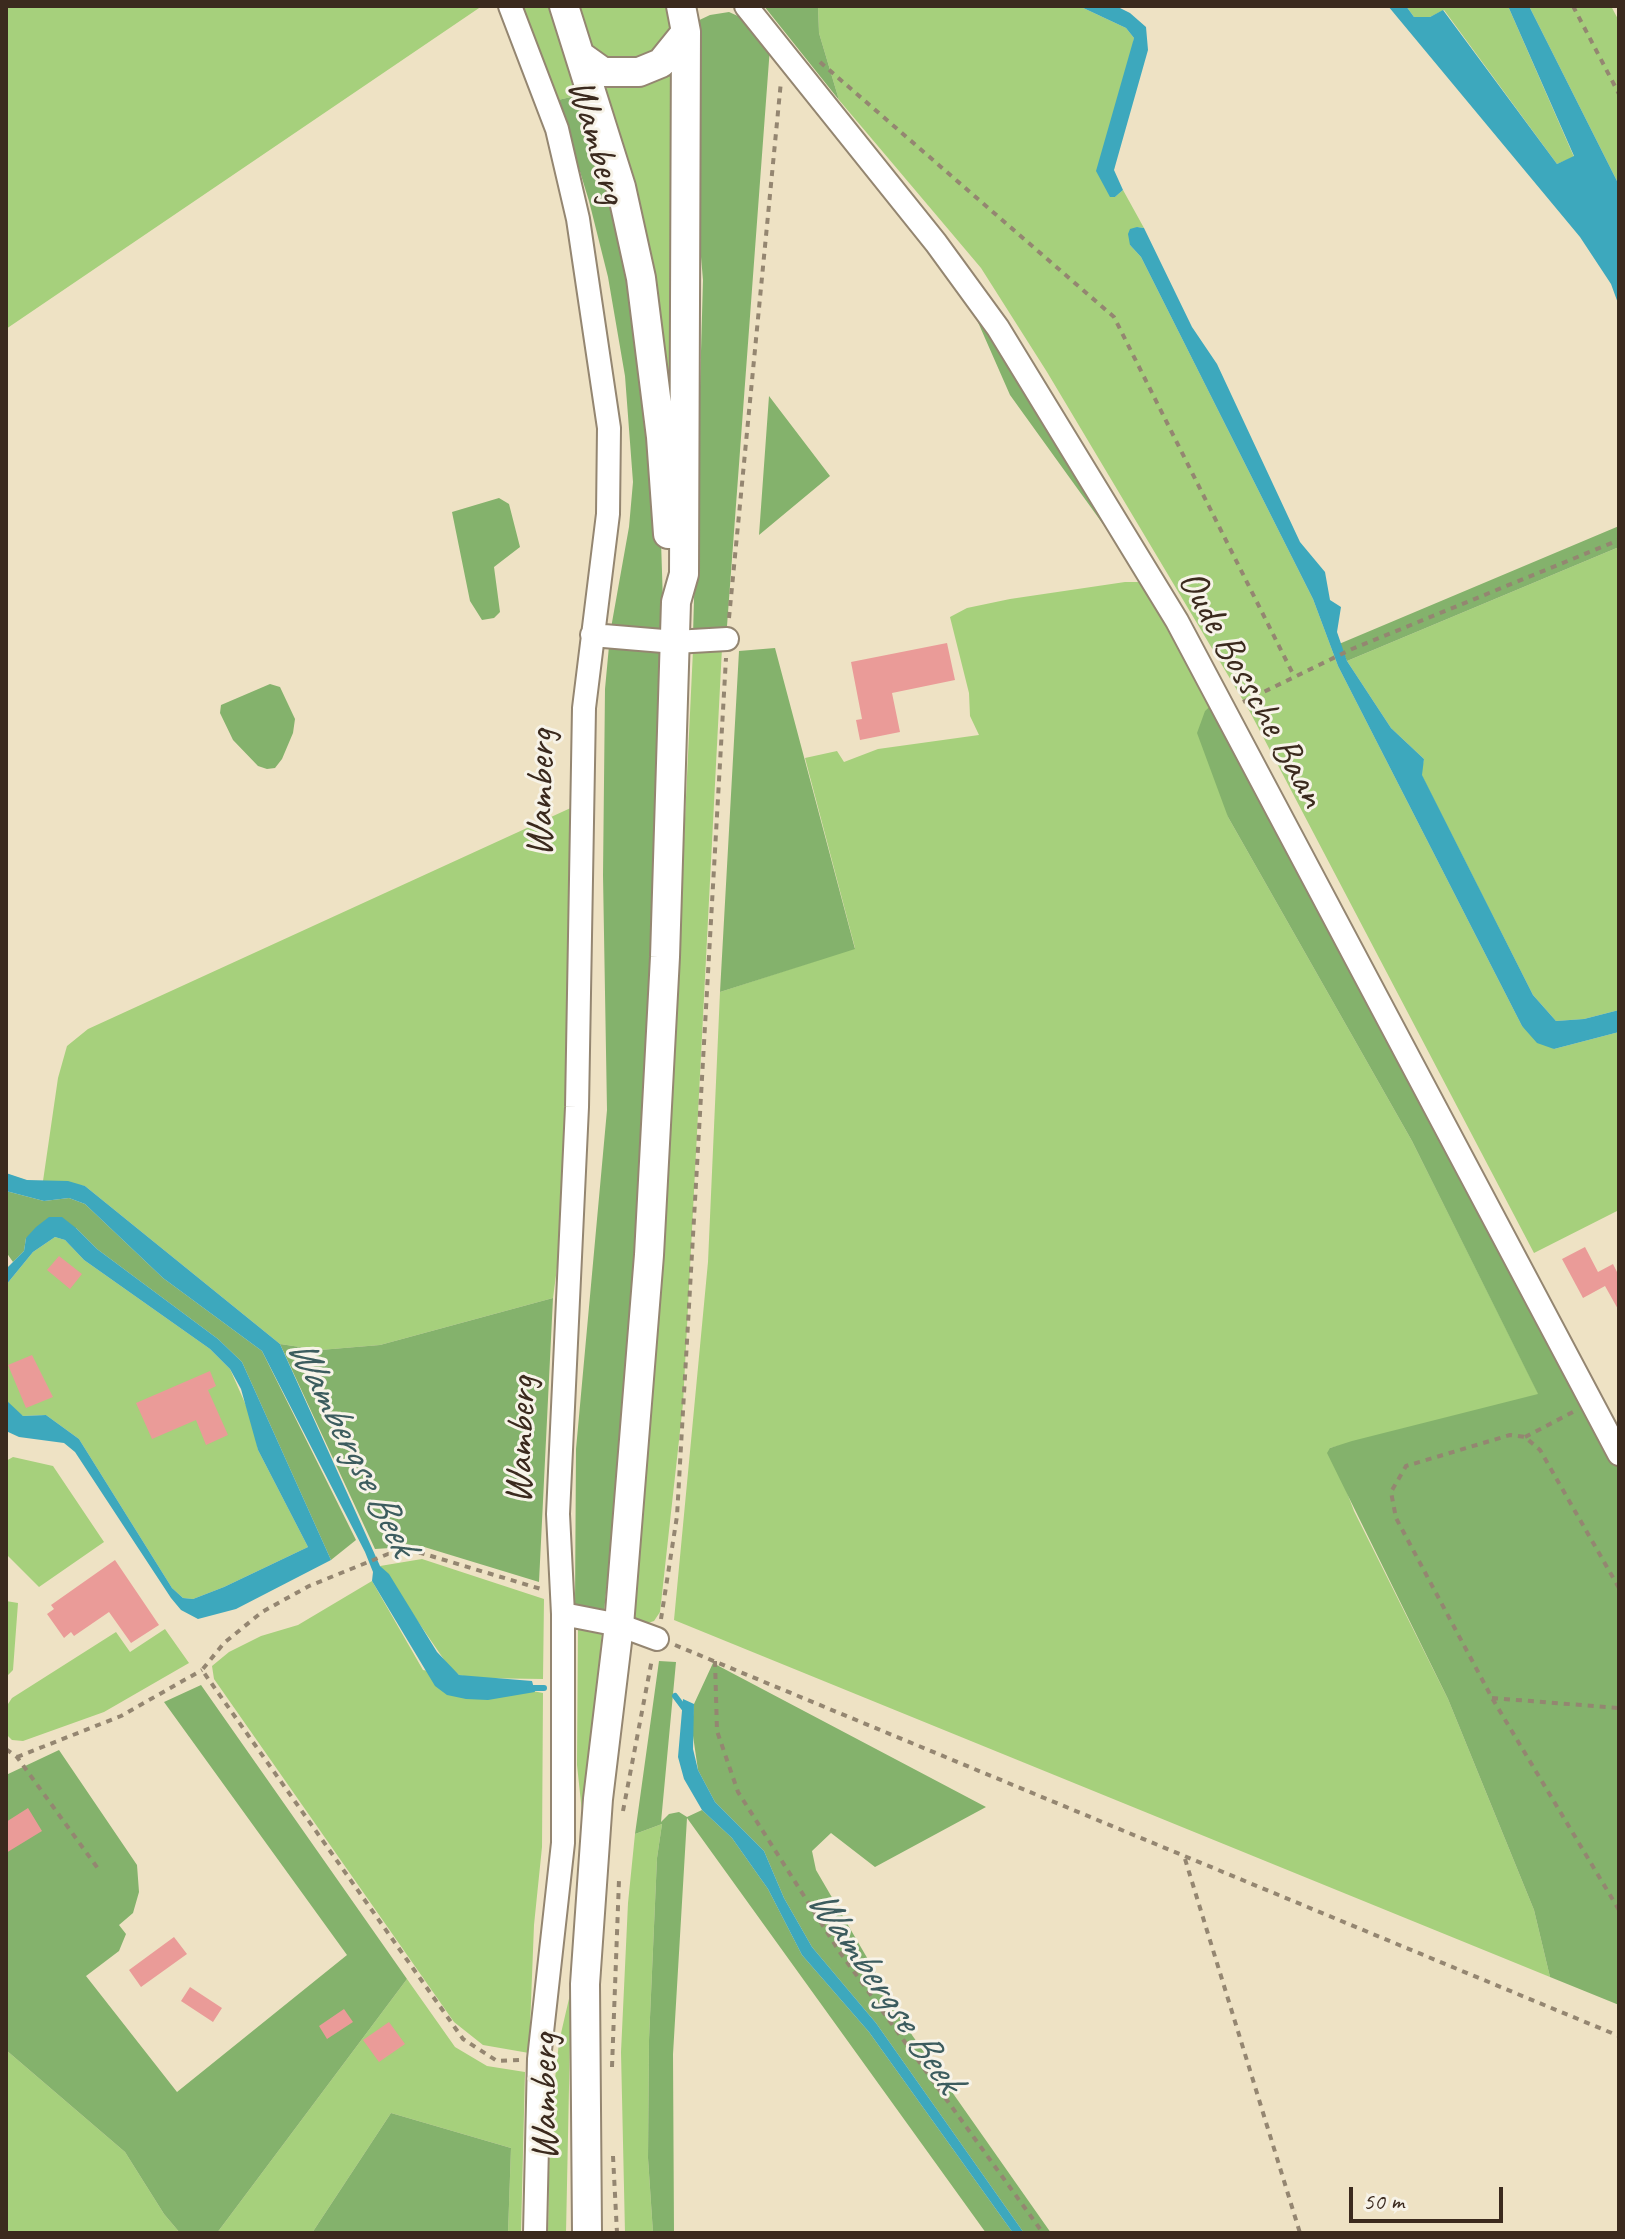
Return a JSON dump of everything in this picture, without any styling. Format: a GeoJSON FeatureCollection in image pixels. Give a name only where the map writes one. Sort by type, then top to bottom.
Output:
{"type":"FeatureCollection","features":[{"type":"Feature","properties":{"kind":"main road","name":"Wamberg"},"geometry":{"type":"LineString","coordinates":[[564,6],[621,187],[641,278],[661,437],[670,573],[676,602],[665,957],[649,1255],[619,1625],[598,1799],[585,1984],[587,2233]]}},
{"type":"Feature","properties":{"kind":"main road","name":"Wamberg"},"geometry":{"type":"LineString","coordinates":[[676,602],[684,574],[686,15]]}},
{"type":"Feature","properties":{"kind":"main road"},"geometry":{"type":"LineString","coordinates":[[582,57],[603,72],[639,72],[661,63],[686,15]]}},
{"type":"Feature","properties":{"kind":"street","name":"Wamberg"},"geometry":{"type":"LineString","coordinates":[[510,6],[557,129],[578,219],[609,428],[608,514],[584,708],[577,1107],[558,1514],[563,1605],[563,1843],[539,2059],[535,2233]]}},
{"type":"Feature","properties":{"kind":"street","name":"Oude Bossche Baan"},"geometry":{"type":"LineString","coordinates":[[746,6],[798,54],[998,328],[1177,621],[1619,1454]]}},
{"type":"Feature","properties":{"kind":"street"},"geometry":{"type":"LineString","coordinates":[[592,635],[675,642],[727,639]]}},
{"type":"Feature","properties":{"kind":"street"},"geometry":{"type":"LineString","coordinates":[[563,1605],[657,1639]]}},
{"type":"Feature","properties":{"kind":"path"},"geometry":{"type":"LineString","coordinates":[[1573,6],[1619,94]]}},
{"type":"Feature","properties":{"kind":"path"},"geometry":{"type":"LineString","coordinates":[[622,1816],[643,1696],[657,1639],[677,1516],[727,639],[779,88],[798,54],[1114,317],[1294,676]]}},
{"type":"Feature","properties":{"kind":"path"},"geometry":{"type":"LineString","coordinates":[[1224,711],[1352,649],[1619,540]]}},
{"type":"Feature","properties":{"kind":"path"},"geometry":{"type":"LineString","coordinates":[[1525,1437],[1590,1402]]}},
{"type":"Feature","properties":{"kind":"path"},"geometry":{"type":"LineString","coordinates":[[1619,1588],[1540,1450],[1525,1437],[1510,1435],[1406,1466],[1391,1492],[1396,1518],[1492,1698],[1619,1910]]}},
{"type":"Feature","properties":{"kind":"path"},"geometry":{"type":"LineString","coordinates":[[17,1757],[121,1716],[202,1670],[224,1643],[262,1612],[309,1586],[388,1554],[421,1553],[563,1605]]}},
{"type":"Feature","properties":{"kind":"path"},"geometry":{"type":"LineString","coordinates":[[657,1639],[1619,2036]]}},
{"type":"Feature","properties":{"kind":"path"},"geometry":{"type":"LineString","coordinates":[[715,1661],[717,1731],[738,1792],[839,1951],[1043,2233]]}},
{"type":"Feature","properties":{"kind":"path","name":"Wamberg"},"geometry":{"type":"LineString","coordinates":[[202,1670],[463,2039],[497,2061],[539,2059]]}},
{"type":"Feature","properties":{"kind":"path"},"geometry":{"type":"LineString","coordinates":[[1492,1698],[1619,1708]]}},
{"type":"Feature","properties":{"kind":"path"},"geometry":{"type":"LineString","coordinates":[[6,1749],[17,1757],[99,1870]]}},
{"type":"Feature","properties":{"kind":"path"},"geometry":{"type":"LineString","coordinates":[[1185,1859],[1300,2233]]}},
{"type":"Feature","properties":{"kind":"path"},"geometry":{"type":"LineString","coordinates":[[612,2082],[619,1875]]}},
{"type":"Feature","properties":{"kind":"path"},"geometry":{"type":"LineString","coordinates":[[612,2142],[617,2233]]}},
{"type":"Feature","properties":{"kind":"green space"},"geometry":{"type":"Polygon","coordinates":[[[6,6],[482,6],[6,329],[6,6]]]}},
{"type":"Feature","properties":{"kind":"green space"},"geometry":{"type":"Polygon","coordinates":[[[519,6],[554,6],[584,94],[558,100],[519,6]]]}},
{"type":"Feature","properties":{"kind":"green space"},"geometry":{"type":"Polygon","coordinates":[[[568,6],[673,6],[673,33],[660,54],[616,65],[594,53],[568,6]]]}},
{"type":"Feature","properties":{"kind":"green space"},"geometry":{"type":"Polygon","coordinates":[[[764,6],[818,6],[819,33],[839,100],[764,6]]]}},
{"type":"Feature","properties":{"kind":"green space"},"geometry":{"type":"Polygon","coordinates":[[[818,6],[1079,6],[1126,28],[1134,38],[1110,196],[1115,197],[1123,190],[1144,228],[1137,227],[1130,245],[1141,257],[1313,599],[1338,666],[1522,1026],[1554,1049],[1619,1032],[1619,1210],[1534,1253],[1250,712],[1047,372],[981,268],[839,100],[819,33],[818,6]]]}},
{"type":"Feature","properties":{"kind":"green space"},"geometry":{"type":"Polygon","coordinates":[[[1406,6],[1508,6],[1574,157],[1557,164],[1444,10],[1430,17],[1414,17],[1406,6]]]}},
{"type":"Feature","properties":{"kind":"green space"},"geometry":{"type":"Polygon","coordinates":[[[1529,6],[1611,6],[1619,21],[1619,185],[1529,6]]]}},
{"type":"Feature","properties":{"kind":"green space"},"geometry":{"type":"Polygon","coordinates":[[[729,12],[760,26],[770,47],[727,626],[723,633],[693,635],[703,280],[694,176],[691,24],[710,15],[729,12]]]}},
{"type":"Feature","properties":{"kind":"green space"},"geometry":{"type":"Polygon","coordinates":[[[681,67],[679,435],[668,436],[598,87],[681,67]]]}},
{"type":"Feature","properties":{"kind":"green space"},"geometry":{"type":"Polygon","coordinates":[[[584,94],[616,189],[661,541],[664,634],[611,628],[629,527],[633,482],[625,376],[608,277],[558,100],[584,94]]]}},
{"type":"Feature","properties":{"kind":"green space"},"geometry":{"type":"Polygon","coordinates":[[[970,304],[1051,425],[1131,563],[1010,395],[970,304]]]}},
{"type":"Feature","properties":{"kind":"green space"},"geometry":{"type":"Polygon","coordinates":[[[769,396],[830,476],[759,535],[769,396]]]}},
{"type":"Feature","properties":{"kind":"green space"},"geometry":{"type":"Polygon","coordinates":[[[499,498],[509,504],[520,547],[494,567],[500,612],[494,618],[482,620],[470,601],[452,512],[499,498]]]}},
{"type":"Feature","properties":{"kind":"green space"},"geometry":{"type":"Polygon","coordinates":[[[1619,526],[1619,547],[1347,661],[1339,644],[1619,526]]]}},
{"type":"Feature","properties":{"kind":"green space"},"geometry":{"type":"Polygon","coordinates":[[[1619,547],[1619,1010],[1584,1019],[1556,1021],[1533,995],[1421,774],[1424,759],[1391,728],[1347,661],[1619,547]]]}},
{"type":"Feature","properties":{"kind":"green space"},"geometry":{"type":"Polygon","coordinates":[[[1143,582],[1215,702],[1228,817],[1412,1141],[1539,1395],[1330,1448],[1354,1511],[1448,1699],[1534,1910],[1550,1977],[674,1620],[708,1262],[720,992],[855,948],[805,758],[837,751],[844,762],[878,749],[979,735],[970,716],[969,693],[950,617],[967,608],[1010,599],[1143,582]]]}},
{"type":"Feature","properties":{"kind":"green space"},"geometry":{"type":"Polygon","coordinates":[[[609,646],[665,650],[639,1279],[604,1612],[575,1605],[576,1449],[607,1110],[603,875],[605,689],[609,646]]]}},
{"type":"Feature","properties":{"kind":"green space"},"geometry":{"type":"Polygon","coordinates":[[[722,648],[683,1404],[660,1612],[654,1621],[642,1625],[634,1618],[665,1240],[693,650],[722,648]]]}},
{"type":"Feature","properties":{"kind":"green space"},"geometry":{"type":"Polygon","coordinates":[[[775,648],[855,949],[720,992],[739,651],[775,648]]]}},
{"type":"Feature","properties":{"kind":"green space"},"geometry":{"type":"Polygon","coordinates":[[[270,684],[280,687],[295,719],[293,733],[282,759],[275,768],[267,769],[258,766],[233,740],[220,713],[221,705],[270,684]]]}},
{"type":"Feature","properties":{"kind":"green space"},"geometry":{"type":"Polygon","coordinates":[[[1215,702],[1619,1462],[1619,2005],[1550,1977],[1534,1910],[1448,1699],[1327,1453],[1330,1448],[1352,1441],[1538,1394],[1412,1141],[1228,817],[1197,733],[1205,711],[1215,702]]]}},
{"type":"Feature","properties":{"kind":"green space"},"geometry":{"type":"Polygon","coordinates":[[[575,806],[566,1200],[553,1298],[380,1345],[320,1350],[280,1344],[85,1186],[43,1181],[58,1078],[67,1046],[88,1029],[575,806]]]}},
{"type":"Feature","properties":{"kind":"green space"},"geometry":{"type":"Polygon","coordinates":[[[6,1191],[44,1201],[69,1198],[85,1204],[163,1278],[262,1351],[356,1540],[331,1560],[242,1362],[218,1339],[97,1249],[76,1228],[26,1238],[24,1251],[13,1262],[6,1252],[6,1191]]]}},
{"type":"Feature","properties":{"kind":"green space"},"geometry":{"type":"Polygon","coordinates":[[[55,1237],[65,1240],[84,1260],[210,1349],[230,1369],[252,1419],[258,1450],[308,1547],[224,1587],[193,1599],[183,1598],[172,1588],[79,1439],[46,1415],[23,1416],[13,1410],[6,1400],[6,1285],[33,1252],[55,1237]]]}},
{"type":"Feature","properties":{"kind":"green space"},"geometry":{"type":"Polygon","coordinates":[[[553,1298],[539,1582],[421,1546],[375,1549],[280,1344],[320,1350],[380,1345],[553,1298]]]}},
{"type":"Feature","properties":{"kind":"green space"},"geometry":{"type":"Polygon","coordinates":[[[13,1457],[53,1466],[104,1542],[39,1587],[6,1554],[6,1461],[13,1457]]]}},
{"type":"Feature","properties":{"kind":"green space"},"geometry":{"type":"Polygon","coordinates":[[[422,1559],[544,1599],[543,1679],[474,1678],[459,1675],[449,1667],[380,1566],[422,1559]]]}},
{"type":"Feature","properties":{"kind":"green space"},"geometry":{"type":"Polygon","coordinates":[[[372,1581],[423,1670],[543,1693],[542,1847],[534,1925],[529,2053],[483,2045],[454,2022],[214,1679],[212,1666],[229,1652],[261,1636],[298,1625],[372,1581]]]}},
{"type":"Feature","properties":{"kind":"green space"},"geometry":{"type":"Polygon","coordinates":[[[6,1601],[18,1603],[13,1670],[6,1677],[6,1601]]]}},
{"type":"Feature","properties":{"kind":"green space"},"geometry":{"type":"Polygon","coordinates":[[[578,1628],[602,1633],[584,1831],[577,1765],[578,1628]]]}},
{"type":"Feature","properties":{"kind":"green space"},"geometry":{"type":"Polygon","coordinates":[[[165,1629],[189,1663],[104,1712],[23,1741],[12,1740],[6,1734],[6,1707],[12,1698],[116,1632],[130,1652],[165,1629]]]}},
{"type":"Feature","properties":{"kind":"green space"},"geometry":{"type":"Polygon","coordinates":[[[659,1661],[676,1662],[661,1822],[669,1814],[679,1812],[687,1817],[702,1810],[732,1838],[768,1889],[802,1955],[869,2032],[1013,2233],[986,2233],[687,1818],[673,2054],[674,2233],[653,2233],[648,2158],[649,2040],[657,1858],[662,1824],[635,1834],[659,1661]]]}},
{"type":"Feature","properties":{"kind":"green space"},"geometry":{"type":"Polygon","coordinates":[[[713,1663],[986,1807],[875,1867],[831,1833],[812,1851],[816,1870],[912,2035],[1051,2233],[1024,2233],[876,2023],[812,1947],[784,1898],[764,1851],[715,1802],[698,1770],[692,1729],[694,1704],[713,1663]]]}},
{"type":"Feature","properties":{"kind":"green space"},"geometry":{"type":"Polygon","coordinates":[[[201,1685],[407,1979],[217,2233],[180,2233],[164,2214],[125,2152],[6,2050],[6,1775],[59,1750],[137,1865],[139,1892],[133,1913],[119,1925],[126,1934],[119,1951],[86,1976],[177,2092],[347,1955],[164,1702],[201,1685]]]}},
{"type":"Feature","properties":{"kind":"green space"},"geometry":{"type":"Polygon","coordinates":[[[662,1824],[657,1858],[649,2040],[648,2158],[653,2233],[625,2233],[621,2052],[628,1903],[635,1834],[662,1824]]]}},
{"type":"Feature","properties":{"kind":"green space"},"geometry":{"type":"Polygon","coordinates":[[[407,1979],[455,2047],[487,2066],[525,2072],[521,2233],[508,2233],[511,2148],[391,2113],[312,2233],[217,2233],[407,1979]]]}},
{"type":"Feature","properties":{"kind":"green space"},"geometry":{"type":"Polygon","coordinates":[[[571,1990],[566,2233],[548,2233],[550,2125],[559,2042],[571,1990]]]}},
{"type":"Feature","properties":{"kind":"green space"},"geometry":{"type":"Polygon","coordinates":[[[6,2050],[125,2152],[164,2214],[180,2233],[6,2233],[6,2050]]]}},
{"type":"Feature","properties":{"kind":"green space"},"geometry":{"type":"Polygon","coordinates":[[[391,2113],[511,2148],[508,2233],[312,2233],[391,2113]]]}},
{"type":"Feature","properties":{"kind":"water"},"geometry":{"type":"Polygon","coordinates":[[[1079,6],[1116,6],[1146,27],[1148,50],[1114,170],[1123,190],[1115,197],[1110,197],[1096,171],[1134,38],[1126,28],[1079,6]]]}},
{"type":"Feature","properties":{"kind":"water"},"geometry":{"type":"Polygon","coordinates":[[[1388,6],[1406,6],[1414,17],[1430,17],[1443,10],[1557,164],[1574,156],[1508,6],[1529,6],[1619,185],[1619,306],[1611,284],[1580,237],[1388,6]]]}},
{"type":"Feature","properties":{"kind":"water"},"geometry":{"type":"Polygon","coordinates":[[[1144,228],[1192,327],[1217,364],[1300,542],[1325,572],[1330,600],[1341,607],[1337,632],[1347,661],[1391,728],[1424,759],[1422,775],[1533,995],[1556,1021],[1584,1019],[1619,1010],[1619,1032],[1554,1049],[1537,1043],[1522,1026],[1338,666],[1313,599],[1141,257],[1130,245],[1128,234],[1130,229],[1144,228]]]}},
{"type":"Feature","properties":{"kind":"water"},"geometry":{"type":"Polygon","coordinates":[[[6,1173],[27,1180],[68,1181],[85,1186],[280,1344],[380,1566],[389,1574],[437,1652],[459,1675],[532,1681],[535,1692],[488,1700],[466,1699],[447,1695],[435,1686],[372,1581],[373,1572],[365,1552],[262,1351],[163,1278],[85,1204],[69,1198],[44,1201],[6,1191],[6,1173]]]}},
{"type":"Feature","properties":{"kind":"water"},"geometry":{"type":"Polygon","coordinates":[[[49,1217],[62,1217],[97,1249],[218,1339],[242,1362],[331,1560],[236,1609],[198,1619],[181,1610],[171,1598],[75,1452],[64,1443],[19,1437],[6,1431],[6,1400],[23,1416],[46,1415],[79,1439],[172,1588],[183,1598],[193,1599],[224,1587],[308,1547],[258,1450],[241,1389],[230,1369],[210,1349],[84,1260],[65,1240],[55,1237],[33,1252],[6,1285],[6,1269],[24,1251],[26,1238],[49,1217]]]}},
{"type":"Feature","properties":{"kind":"water"},"geometry":{"type":"Polygon","coordinates":[[[683,1699],[694,1704],[693,1749],[698,1770],[715,1802],[764,1851],[784,1898],[812,1947],[876,2023],[1024,2233],[1013,2233],[869,2032],[802,1955],[768,1889],[732,1838],[702,1810],[684,1779],[678,1757],[683,1699]]]}},
{"type":"Feature","properties":{"kind":"building"},"geometry":{"type":"Polygon","coordinates":[[[947,643],[955,680],[892,693],[900,732],[860,740],[856,720],[862,719],[851,662],[947,643]]]}},
{"type":"Feature","properties":{"kind":"building"},"geometry":{"type":"Polygon","coordinates":[[[1585,1247],[1598,1272],[1613,1264],[1619,1276],[1619,1311],[1605,1286],[1583,1298],[1562,1259],[1585,1247]]]}},
{"type":"Feature","properties":{"kind":"building"},"geometry":{"type":"Polygon","coordinates":[[[59,1256],[82,1274],[70,1289],[47,1270],[59,1256]]]}},
{"type":"Feature","properties":{"kind":"building"},"geometry":{"type":"Polygon","coordinates":[[[32,1355],[53,1397],[26,1408],[8,1365],[32,1355]]]}},
{"type":"Feature","properties":{"kind":"building"},"geometry":{"type":"Polygon","coordinates":[[[210,1371],[216,1386],[208,1390],[228,1435],[206,1445],[196,1420],[152,1439],[136,1403],[210,1371]]]}},
{"type":"Feature","properties":{"kind":"building"},"geometry":{"type":"Polygon","coordinates":[[[115,1560],[159,1625],[131,1643],[109,1612],[74,1636],[71,1632],[64,1638],[47,1614],[54,1609],[51,1605],[115,1560]]]}},
{"type":"Feature","properties":{"kind":"building"},"geometry":{"type":"Polygon","coordinates":[[[28,1808],[42,1831],[6,1853],[6,1822],[28,1808]]]}},
{"type":"Feature","properties":{"kind":"building"},"geometry":{"type":"Polygon","coordinates":[[[174,1937],[187,1954],[141,1987],[129,1970],[174,1937]]]}},
{"type":"Feature","properties":{"kind":"building"},"geometry":{"type":"Polygon","coordinates":[[[190,1987],[222,2008],[213,2022],[181,2001],[190,1987]]]}},
{"type":"Feature","properties":{"kind":"building"},"geometry":{"type":"Polygon","coordinates":[[[344,2009],[353,2022],[327,2039],[319,2026],[344,2009]]]}},
{"type":"Feature","properties":{"kind":"building"},"geometry":{"type":"Polygon","coordinates":[[[389,2022],[405,2044],[379,2062],[363,2040],[389,2022]]]}},
{"type":"Feature","properties":{"kind":"waterway","name":"Wambergse Beek"},"geometry":{"type":"LineString","coordinates":[[529,1688],[544,1688]]}},
{"type":"Feature","properties":{"kind":"waterway","name":"Wambergse Beek"},"geometry":{"type":"LineString","coordinates":[[675,1696],[684,1708]]}}]}
